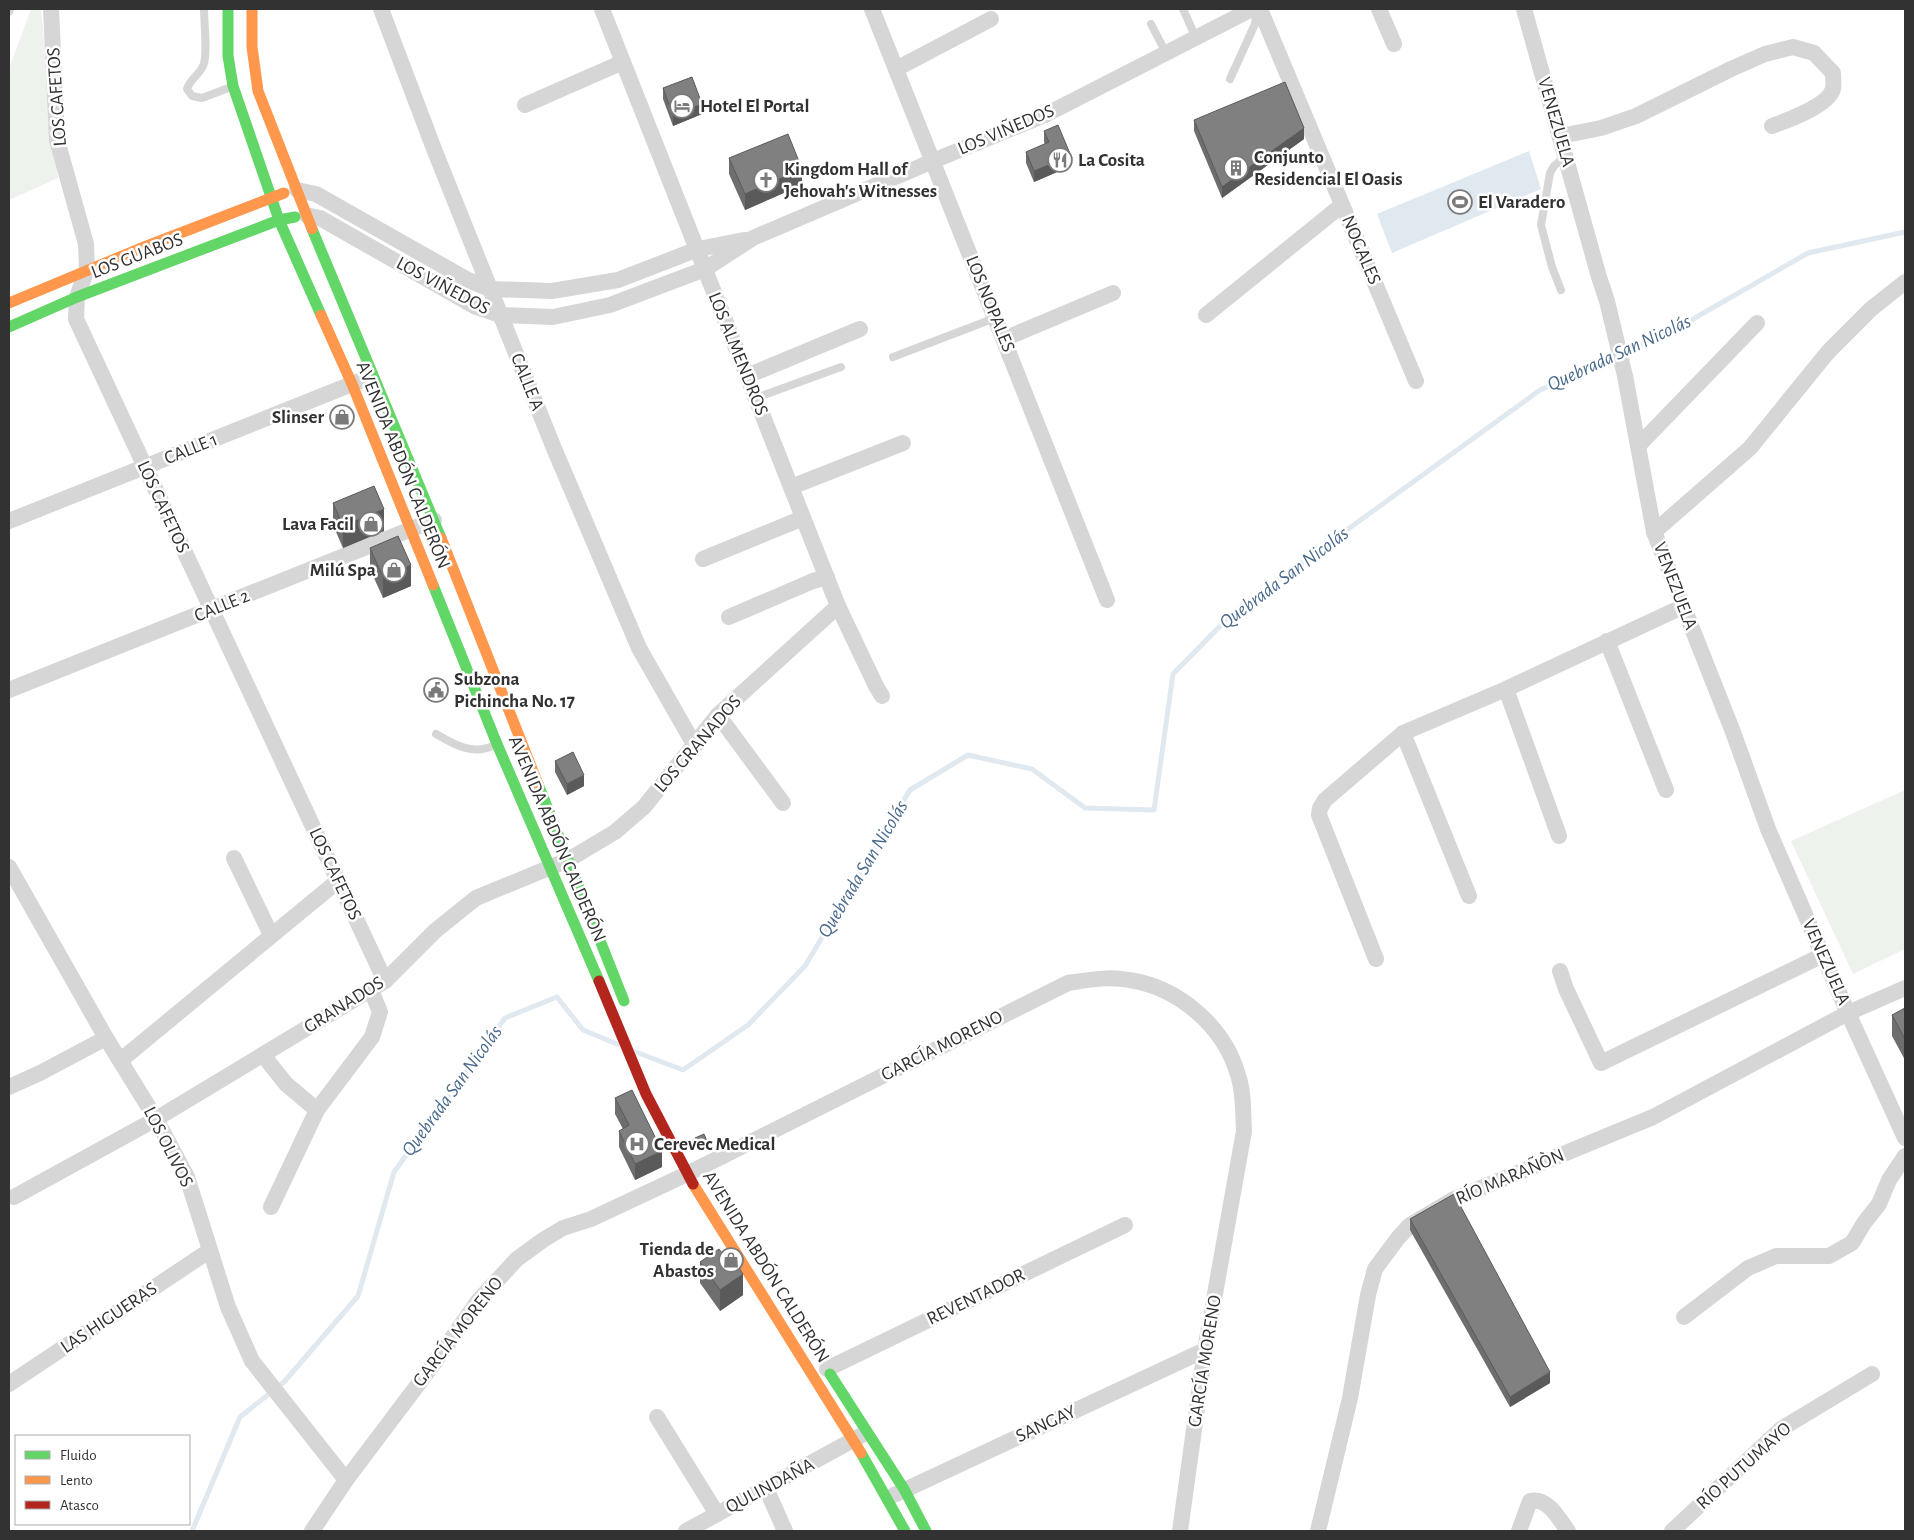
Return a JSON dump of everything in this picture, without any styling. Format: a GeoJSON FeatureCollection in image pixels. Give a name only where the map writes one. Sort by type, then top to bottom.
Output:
{"type":"FeatureCollection","features":[{"type":"Feature","properties":{"kind":"main road","name":"AVENIDA ABDÓN CALDERÓN"},"geometry":{"type":"LineString","coordinates":[[228,9],[228,56],[233,86],[279,220],[352,384],[497,744],[646,1094],[696,1169],[861,1436],[904,1489],[926,1531]]}},
{"type":"Feature","properties":{"kind":"main road","name":"AVENIDA ABDÓN CALDERÓN"},"geometry":{"type":"LineString","coordinates":[[252,9],[252,47],[258,91],[306,215],[434,520],[628,1011]]}},
{"type":"Feature","properties":{"kind":"main road","name":"LOS GUABOS"},"geometry":{"type":"LineString","coordinates":[[9,303],[87,269],[124,257],[271,197],[297,190]]}},
{"type":"Feature","properties":{"kind":"main road","name":"LOS GUABOS"},"geometry":{"type":"LineString","coordinates":[[9,327],[78,297],[279,220],[306,215]]}},
{"type":"Feature","properties":{"kind":"main road","name":"AVENIDA ABDÓN CALDERÓN"},"geometry":{"type":"LineString","coordinates":[[825,1365],[861,1436],[888,1499],[905,1531]]}},
{"type":"Feature","properties":{"kind":"street","name":"LOS CAFETOS"},"geometry":{"type":"LineString","coordinates":[[51,9],[57,140],[86,244],[87,269],[78,297],[76,319],[339,880],[378,986],[380,1012],[372,1037],[317,1110],[271,1207]]}},
{"type":"Feature","properties":{"kind":"street","name":"CALLE A"},"geometry":{"type":"LineString","coordinates":[[381,9],[553,446],[639,648],[694,746]]}},
{"type":"Feature","properties":{"kind":"street","name":"LOS ALMENDROS"},"geometry":{"type":"LineString","coordinates":[[602,9],[838,606],[882,696]]}},
{"type":"Feature","properties":{"kind":"street","name":"LOS NOPALES"},"geometry":{"type":"LineString","coordinates":[[872,9],[1107,600]]}},
{"type":"Feature","properties":{"kind":"street","name":"LOS VIÑEDOS"},"geometry":{"type":"LineString","coordinates":[[306,215],[320,218],[476,307],[500,314],[553,318],[610,305],[705,269],[753,238],[932,160],[1047,114],[1252,9]]}},
{"type":"Feature","properties":{"kind":"street","name":"NOGALES"},"geometry":{"type":"LineString","coordinates":[[1259,9],[1416,381]]}},
{"type":"Feature","properties":{"kind":"street"},"geometry":{"type":"LineString","coordinates":[[1379,9],[1394,44]]}},
{"type":"Feature","properties":{"kind":"street","name":"VENEZUELA"},"geometry":{"type":"LineString","coordinates":[[1524,9],[1607,301],[1625,376],[1654,532],[1682,607],[1733,732],[1768,829],[1905,1138]]}},
{"type":"Feature","properties":{"kind":"street"},"geometry":{"type":"LineString","coordinates":[[896,69],[991,19]]}},
{"type":"Feature","properties":{"kind":"street"},"geometry":{"type":"LineString","coordinates":[[1561,136],[1602,128],[1636,116],[1765,54],[1793,47],[1814,53],[1833,73],[1833,88],[1829,95],[1813,108],[1772,126]]}},
{"type":"Feature","properties":{"kind":"street"},"geometry":{"type":"LineString","coordinates":[[525,105],[624,62]]}},
{"type":"Feature","properties":{"kind":"street","name":"LOS VIÑEDOS"},"geometry":{"type":"LineString","coordinates":[[297,190],[316,194],[468,280],[490,289],[552,291],[618,280],[698,249],[753,238]]}},
{"type":"Feature","properties":{"kind":"street"},"geometry":{"type":"LineString","coordinates":[[1206,315],[1342,205]]}},
{"type":"Feature","properties":{"kind":"street"},"geometry":{"type":"LineString","coordinates":[[1654,532],[1750,448],[1828,352],[1871,309],[1905,282]]}},
{"type":"Feature","properties":{"kind":"street"},"geometry":{"type":"LineString","coordinates":[[1004,339],[1113,293]]}},
{"type":"Feature","properties":{"kind":"street"},"geometry":{"type":"LineString","coordinates":[[1639,445],[1757,323]]}},
{"type":"Feature","properties":{"kind":"street"},"geometry":{"type":"LineString","coordinates":[[747,376],[860,329]]}},
{"type":"Feature","properties":{"kind":"street","name":"CALLE 1"},"geometry":{"type":"LineString","coordinates":[[9,521],[374,376]]}},
{"type":"Feature","properties":{"kind":"street"},"geometry":{"type":"LineString","coordinates":[[791,488],[903,443]]}},
{"type":"Feature","properties":{"kind":"street"},"geometry":{"type":"LineString","coordinates":[[702,558],[803,518]]}},
{"type":"Feature","properties":{"kind":"street","name":"CALLE 2"},"geometry":{"type":"LineString","coordinates":[[9,690],[434,520]]}},
{"type":"Feature","properties":{"kind":"street"},"geometry":{"type":"LineString","coordinates":[[729,617],[813,581],[827,577]]}},
{"type":"Feature","properties":{"kind":"street","name":"LOS GRANADOS"},"geometry":{"type":"LineString","coordinates":[[549,867],[568,860],[615,832],[644,807],[718,715],[838,606]]}},
{"type":"Feature","properties":{"kind":"street"},"geometry":{"type":"LineString","coordinates":[[1376,959],[1319,815],[1320,808],[1325,800],[1403,734],[1506,689],[1682,607]]}},
{"type":"Feature","properties":{"kind":"street"},"geometry":{"type":"LineString","coordinates":[[1607,641],[1666,790]]}},
{"type":"Feature","properties":{"kind":"street"},"geometry":{"type":"LineString","coordinates":[[1506,689],[1559,836]]}},
{"type":"Feature","properties":{"kind":"street"},"geometry":{"type":"LineString","coordinates":[[718,715],[783,803]]}},
{"type":"Feature","properties":{"kind":"street"},"geometry":{"type":"LineString","coordinates":[[1403,734],[1470,896]]}},
{"type":"Feature","properties":{"kind":"street"},"geometry":{"type":"LineString","coordinates":[[234,858],[270,935]]}},
{"type":"Feature","properties":{"kind":"street","name":"GRANADOS"},"geometry":{"type":"LineString","coordinates":[[14,1197],[156,1119],[378,986],[435,931],[476,898],[549,867]]}},
{"type":"Feature","properties":{"kind":"street","name":"LOS OLIVOS"},"geometry":{"type":"LineString","coordinates":[[9,868],[106,1038],[156,1119],[187,1177],[228,1307],[252,1361],[346,1480]]}},
{"type":"Feature","properties":{"kind":"street"},"geometry":{"type":"LineString","coordinates":[[121,1060],[270,935],[339,880]]}},
{"type":"Feature","properties":{"kind":"street"},"geometry":{"type":"LineString","coordinates":[[1560,971],[1566,989],[1601,1063],[1823,955]]}},
{"type":"Feature","properties":{"kind":"street","name":"GARCÍA MORENO"},"geometry":{"type":"LineString","coordinates":[[312,1531],[326,1524],[346,1480],[435,1362],[478,1301],[517,1259],[543,1240],[563,1228],[590,1219],[696,1169],[1068,983],[1102,978],[1127,979],[1159,988],[1176,996],[1192,1008],[1220,1038],[1232,1058],[1239,1076],[1243,1100],[1244,1132],[1205,1350],[1180,1531]]}},
{"type":"Feature","properties":{"kind":"street","name":"RÍO MARAÑÒN"},"geometry":{"type":"LineString","coordinates":[[1318,1531],[1350,1398],[1368,1295],[1375,1269],[1410,1225],[1452,1200],[1653,1117],[1848,1013],[1905,988]]}},
{"type":"Feature","properties":{"kind":"street"},"geometry":{"type":"LineString","coordinates":[[9,1087],[106,1038]]}},
{"type":"Feature","properties":{"kind":"street"},"geometry":{"type":"LineString","coordinates":[[263,1055],[286,1084],[317,1110]]}},
{"type":"Feature","properties":{"kind":"street"},"geometry":{"type":"LineString","coordinates":[[1684,1317],[1748,1268],[1776,1256],[1829,1256],[1852,1243],[1879,1204],[1889,1180],[1905,1156]]}},
{"type":"Feature","properties":{"kind":"street","name":"REVENTADOR"},"geometry":{"type":"LineString","coordinates":[[825,1365],[1125,1224]]}},
{"type":"Feature","properties":{"kind":"street","name":"LAS HIGUERAS"},"geometry":{"type":"LineString","coordinates":[[9,1384],[210,1251]]}},
{"type":"Feature","properties":{"kind":"street","name":"SANGAY"},"geometry":{"type":"LineString","coordinates":[[888,1499],[904,1489],[1205,1350]]}},
{"type":"Feature","properties":{"kind":"street","name":"RÍO PUTUMAYO"},"geometry":{"type":"LineString","coordinates":[[1672,1531],[1781,1430],[1872,1374]]}},
{"type":"Feature","properties":{"kind":"street"},"geometry":{"type":"LineString","coordinates":[[657,1416],[717,1514]]}},
{"type":"Feature","properties":{"kind":"street","name":"QULINDAÑA"},"geometry":{"type":"LineString","coordinates":[[692,1530],[717,1514],[861,1436]]}},
{"type":"Feature","properties":{"kind":"street"},"geometry":{"type":"LineString","coordinates":[[766,1488],[785,1531]]}},
{"type":"Feature","properties":{"kind":"street"},"geometry":{"type":"LineString","coordinates":[[1519,1531],[1530,1501],[1536,1500],[1548,1506],[1568,1531]]}},
{"type":"Feature","properties":{"kind":"lane"},"geometry":{"type":"LineString","coordinates":[[204,9],[205,58],[203,66],[190,81],[187,89],[192,96],[202,98],[233,86]]}},
{"type":"Feature","properties":{"kind":"lane"},"geometry":{"type":"LineString","coordinates":[[1183,9],[1196,38]]}},
{"type":"Feature","properties":{"kind":"lane"},"geometry":{"type":"LineString","coordinates":[[1230,80],[1259,9]]}},
{"type":"Feature","properties":{"kind":"lane"},"geometry":{"type":"LineString","coordinates":[[1150,24],[1166,53]]}},
{"type":"Feature","properties":{"kind":"lane"},"geometry":{"type":"LineString","coordinates":[[1560,290],[1541,225],[1550,173],[1554,166],[1566,156]]}},
{"type":"Feature","properties":{"kind":"lane"},"geometry":{"type":"LineString","coordinates":[[893,357],[995,318]]}},
{"type":"Feature","properties":{"kind":"lane"},"geometry":{"type":"LineString","coordinates":[[756,398],[841,367]]}},
{"type":"Feature","properties":{"kind":"lane"},"geometry":{"type":"LineString","coordinates":[[436,734],[470,750],[486,750],[497,744]]}},
{"type":"Feature","properties":{"kind":"shaded area"},"geometry":{"type":"Polygon","coordinates":[[[31,9],[41,9],[58,178],[9,200],[9,69],[31,9]]]}},
{"type":"Feature","properties":{"kind":"shaded area","name":"El Varadero"},"geometry":{"type":"Polygon","coordinates":[[[1529,151],[1541,189],[1392,253],[1377,214],[1529,151]]]}},
{"type":"Feature","properties":{"kind":"shaded area"},"geometry":{"type":"Polygon","coordinates":[[[1905,790],[1905,949],[1853,974],[1791,841],[1905,790]]]}},
{"type":"Feature","properties":{"kind":"building"},"geometry":{"type":"Polygon","coordinates":[[[692,77],[702,104],[673,115],[663,88],[692,77]]]}},
{"type":"Feature","properties":{"kind":"building","name":"Conjunto Residencial El Oasis"},"geometry":{"type":"Polygon","coordinates":[[[1285,82],[1304,128],[1222,187],[1194,120],[1285,82]]]}},
{"type":"Feature","properties":{"kind":"building"},"geometry":{"type":"Polygon","coordinates":[[[1058,125],[1071,156],[1034,171],[1026,152],[1049,142],[1044,131],[1058,125]]]}},
{"type":"Feature","properties":{"kind":"building"},"geometry":{"type":"Polygon","coordinates":[[[788,134],[802,169],[745,194],[729,158],[788,134]]]}},
{"type":"Feature","properties":{"kind":"building"},"geometry":{"type":"Polygon","coordinates":[[[339,406],[344,407],[349,413],[340,417],[335,408],[339,406]]]}},
{"type":"Feature","properties":{"kind":"building"},"geometry":{"type":"Polygon","coordinates":[[[374,486],[384,509],[343,526],[333,503],[374,486]]]}},
{"type":"Feature","properties":{"kind":"building"},"geometry":{"type":"Polygon","coordinates":[[[398,536],[411,565],[383,577],[370,548],[398,536]]]}},
{"type":"Feature","properties":{"kind":"building"},"geometry":{"type":"Polygon","coordinates":[[[573,752],[584,775],[567,784],[555,761],[573,752]]]}},
{"type":"Feature","properties":{"kind":"building"},"geometry":{"type":"Polygon","coordinates":[[[1905,1008],[1905,1039],[1892,1015],[1905,1008]]]}},
{"type":"Feature","properties":{"kind":"building"},"geometry":{"type":"Polygon","coordinates":[[[632,1090],[662,1151],[635,1164],[619,1131],[629,1125],[615,1098],[632,1090]]]}},
{"type":"Feature","properties":{"kind":"building"},"geometry":{"type":"Polygon","coordinates":[[[704,1134],[707,1141],[699,1146],[695,1138],[704,1134]]]}},
{"type":"Feature","properties":{"kind":"building"},"geometry":{"type":"Polygon","coordinates":[[[1454,1194],[1550,1372],[1510,1397],[1410,1219],[1454,1194]]]}},
{"type":"Feature","properties":{"kind":"building"},"geometry":{"type":"Polygon","coordinates":[[[719,1249],[724,1256],[729,1253],[743,1274],[720,1290],[700,1262],[719,1249]]]}},
{"type":"Feature","properties":{"kind":"waterway","name":"Quebrada San Nicolás"},"geometry":{"type":"LineString","coordinates":[[636,1052],[683,1070],[748,1025],[805,966],[910,790],[968,755],[1032,769],[1085,808],[1154,810],[1173,674],[1235,611],[1540,390],[1674,330],[1808,253],[1905,232]]}},
{"type":"Feature","properties":{"kind":"waterway","name":"Quebrada San Nicolás"},"geometry":{"type":"LineString","coordinates":[[192,1531],[240,1417],[284,1382],[358,1296],[394,1172],[505,1018],[557,997],[583,1030],[617,1044]]}},
{"type":"Feature","properties":{"kind":"traffic: fast"},"geometry":{"type":"LineString","coordinates":[[228,9],[228,56],[233,86],[279,220],[321,315]]}},
{"type":"Feature","properties":{"kind":"traffic: fast"},"geometry":{"type":"LineString","coordinates":[[9,327],[77,297],[279,220],[295,217]]}},
{"type":"Feature","properties":{"kind":"traffic: fast"},"geometry":{"type":"LineString","coordinates":[[312,229],[441,538]]}},
{"type":"Feature","properties":{"kind":"traffic: fast"},"geometry":{"type":"LineString","coordinates":[[433,585],[497,744],[599,981]]}},
{"type":"Feature","properties":{"kind":"traffic: fast"},"geometry":{"type":"LineString","coordinates":[[538,784],[624,1001]]}},
{"type":"Feature","properties":{"kind":"traffic: fast"},"geometry":{"type":"LineString","coordinates":[[830,1374],[904,1489],[926,1531]]}},
{"type":"Feature","properties":{"kind":"traffic: fast"},"geometry":{"type":"LineString","coordinates":[[861,1453],[905,1531]]}},
{"type":"Feature","properties":{"kind":"traffic: slow"},"geometry":{"type":"LineString","coordinates":[[252,9],[252,47],[258,91],[312,229]]}},
{"type":"Feature","properties":{"kind":"traffic: slow"},"geometry":{"type":"LineString","coordinates":[[9,303],[139,249],[284,193]]}},
{"type":"Feature","properties":{"kind":"traffic: slow"},"geometry":{"type":"LineString","coordinates":[[321,315],[352,384],[433,585]]}},
{"type":"Feature","properties":{"kind":"traffic: slow"},"geometry":{"type":"LineString","coordinates":[[441,538],[538,784]]}},
{"type":"Feature","properties":{"kind":"traffic: slow"},"geometry":{"type":"LineString","coordinates":[[693,1184],[861,1453]]}},
{"type":"Feature","properties":{"kind":"traffic: jam"},"geometry":{"type":"LineString","coordinates":[[599,981],[646,1094],[693,1184]]}},
{"type":"Feature","properties":{"kind":"place","name":"Hotel El Portal"},"geometry":{"type":"Point","coordinates":[682,106]}},
{"type":"Feature","properties":{"kind":"place","name":"La Cosita"},"geometry":{"type":"Point","coordinates":[1060,160]}},
{"type":"Feature","properties":{"kind":"place","name":"Conjunto Residencial El Oasis"},"geometry":{"type":"Point","coordinates":[1236,168]}},
{"type":"Feature","properties":{"kind":"place","name":"Kingdom Hall of Jehovah's Witnesses"},"geometry":{"type":"Point","coordinates":[766,180]}},
{"type":"Feature","properties":{"kind":"place","name":"El Varadero"},"geometry":{"type":"Point","coordinates":[1460,202]}},
{"type":"Feature","properties":{"kind":"place","name":"Slinser"},"geometry":{"type":"Point","coordinates":[342,417]}},
{"type":"Feature","properties":{"kind":"place","name":"Lava Facil"},"geometry":{"type":"Point","coordinates":[371,524]}},
{"type":"Feature","properties":{"kind":"place","name":"Milú Spa"},"geometry":{"type":"Point","coordinates":[394,570]}},
{"type":"Feature","properties":{"kind":"place","name":"Subzona Pichincha No. 17"},"geometry":{"type":"Point","coordinates":[436,690]}},
{"type":"Feature","properties":{"kind":"place","name":"Cerevec Medical"},"geometry":{"type":"Point","coordinates":[637,1144]}},
{"type":"Feature","properties":{"kind":"place","name":"Tienda de Abastos"},"geometry":{"type":"Point","coordinates":[731,1260]}}]}
